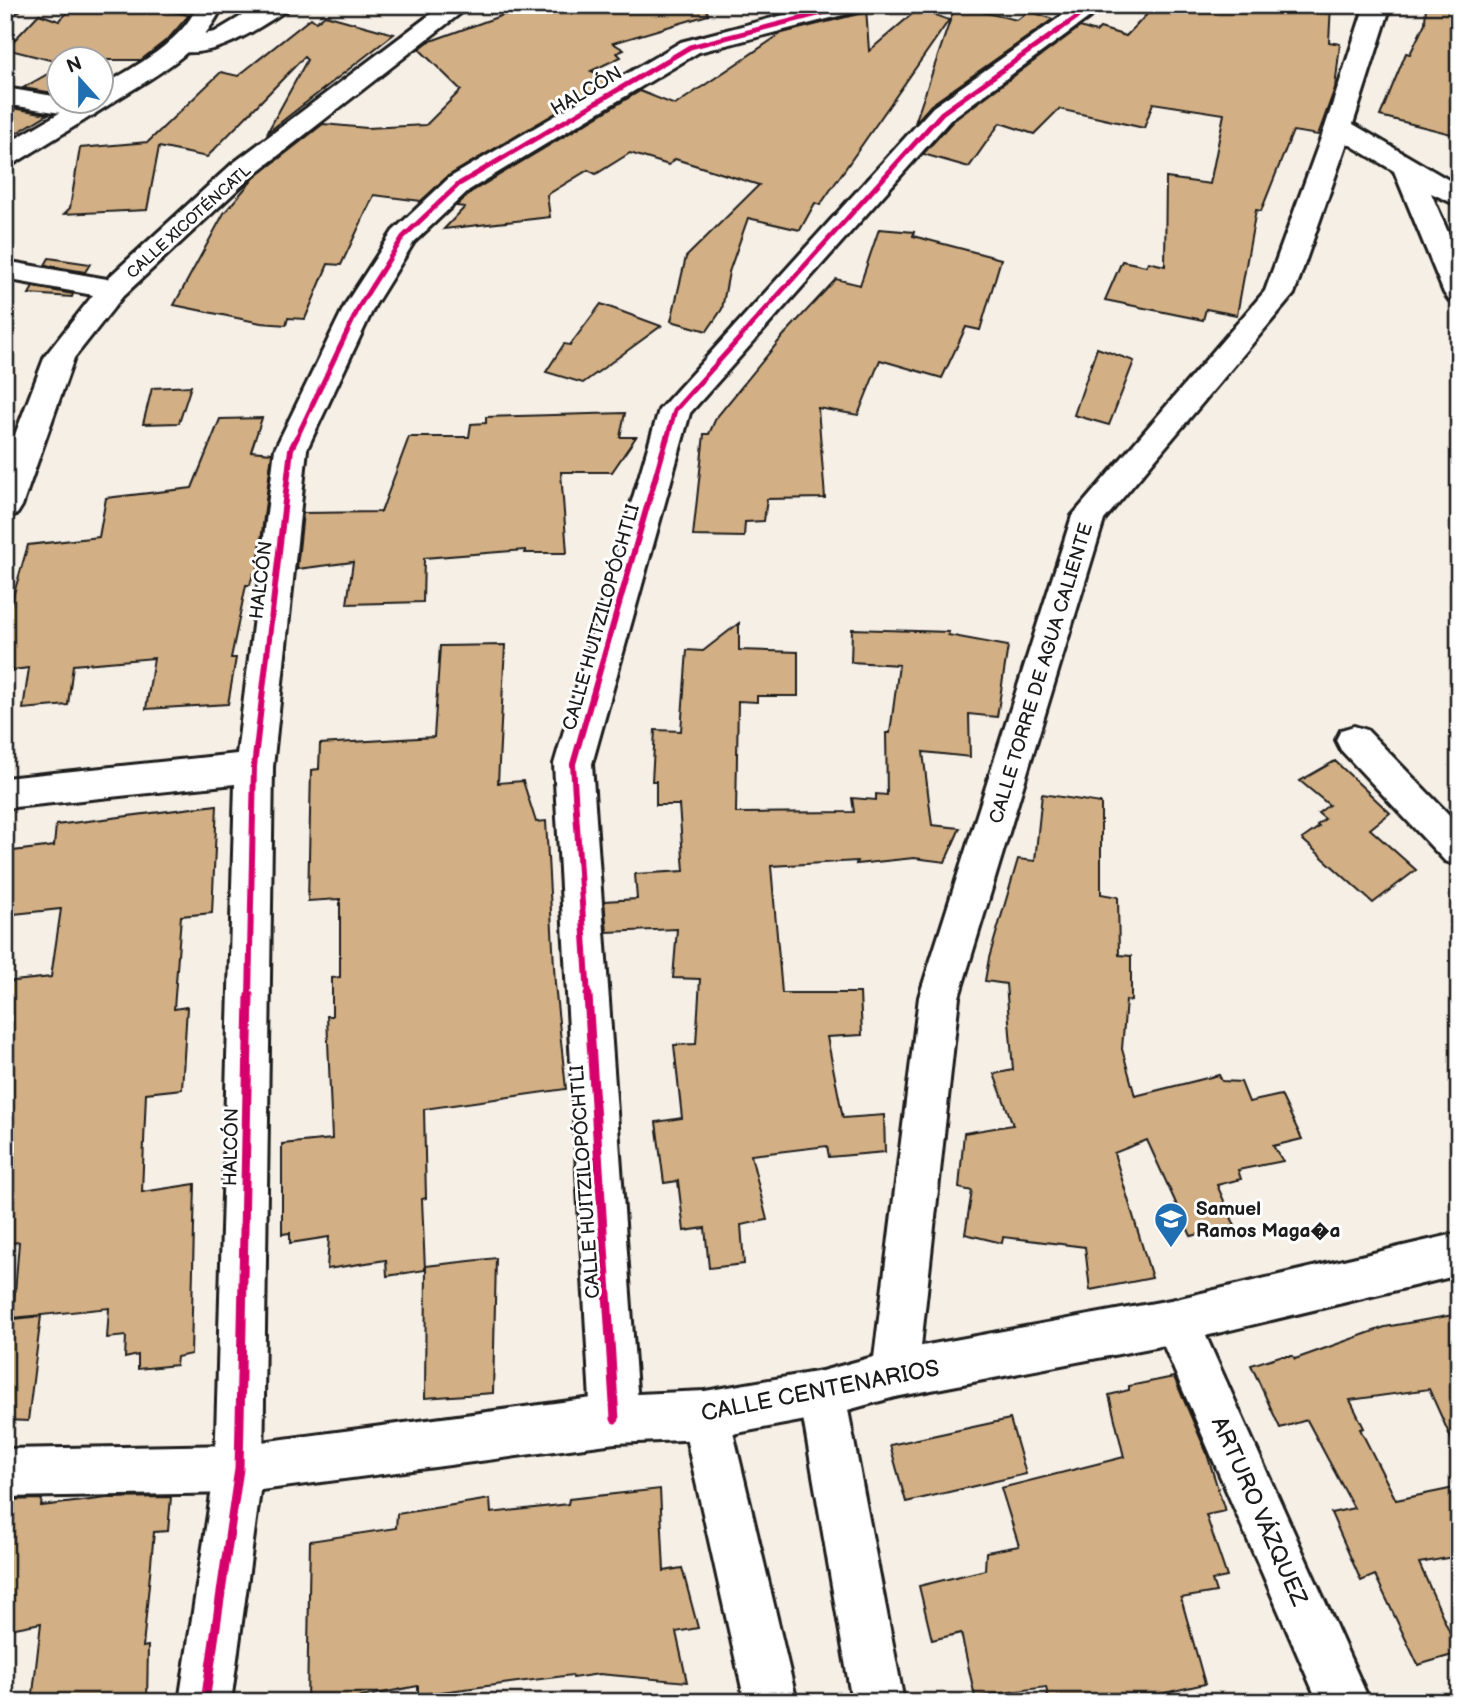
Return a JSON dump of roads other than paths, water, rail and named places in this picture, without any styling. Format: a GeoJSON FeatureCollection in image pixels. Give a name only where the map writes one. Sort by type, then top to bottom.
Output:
{"type":"FeatureCollection","features":[{"type":"Feature","properties":{"kind":"street"},"geometry":{"type":"LineString","coordinates":[[116,88],[180,45],[202,24],[211,5]]}},
{"type":"Feature","properties":{"kind":"street"},"geometry":{"type":"LineString","coordinates":[[180,45],[222,39],[278,5]]}},
{"type":"Feature","properties":{"kind":"street","name":"CALLE XICOTÉNCATL"},"geometry":{"type":"LineString","coordinates":[[5,506],[60,356],[113,289],[243,170],[459,5]]}},
{"type":"Feature","properties":{"kind":"street","name":"HALCÓN"},"geometry":{"type":"LineString","coordinates":[[208,1694],[239,1469],[254,767],[291,449],[360,305],[403,237],[458,184],[690,47],[853,5]]}},
{"type":"Feature","properties":{"kind":"street","name":"CALLE HUITZILOPÓCHTLI"},"geometry":{"type":"LineString","coordinates":[[615,1419],[573,764],[676,410],[942,113],[1094,5]]}},
{"type":"Feature","properties":{"kind":"street","name":"CALLE TORRE DE AGUA CALIENTE"},"geometry":{"type":"LineString","coordinates":[[895,1374],[939,997],[1089,516],[1279,295],[1339,127],[1378,5]]}},
{"type":"Feature","properties":{"kind":"street"},"geometry":{"type":"LineString","coordinates":[[5,96],[46,99]]}},
{"type":"Feature","properties":{"kind":"street"},"geometry":{"type":"LineString","coordinates":[[5,157],[73,116]]}},
{"type":"Feature","properties":{"kind":"street"},"geometry":{"type":"LineString","coordinates":[[1339,127],[1459,198]]}},
{"type":"Feature","properties":{"kind":"street"},"geometry":{"type":"LineString","coordinates":[[1406,167],[1459,293]]}},
{"type":"Feature","properties":{"kind":"street"},"geometry":{"type":"LineString","coordinates":[[5,270],[113,289]]}},
{"type":"Feature","properties":{"kind":"street"},"geometry":{"type":"LineString","coordinates":[[1354,740],[1459,850]]}},
{"type":"Feature","properties":{"kind":"street"},"geometry":{"type":"LineString","coordinates":[[5,793],[254,767]]}},
{"type":"Feature","properties":{"kind":"street","name":"CALLE CENTENARIOS"},"geometry":{"type":"LineString","coordinates":[[5,1473],[239,1469],[615,1419],[705,1415],[822,1394],[895,1374],[1176,1321],[1459,1254]]}},
{"type":"Feature","properties":{"kind":"street","name":"ARTURO VÁZQUEZ"},"geometry":{"type":"LineString","coordinates":[[1176,1321],[1344,1702]]}},
{"type":"Feature","properties":{"kind":"street"},"geometry":{"type":"LineString","coordinates":[[822,1394],[878,1702]]}},
{"type":"Feature","properties":{"kind":"street"},"geometry":{"type":"LineString","coordinates":[[705,1415],[771,1702]]}},
{"type":"Feature","properties":{"kind":"place","name":"Samuel Ramos Maga�a"},"geometry":{"type":"Point","coordinates":[1171,1249]}}]}
